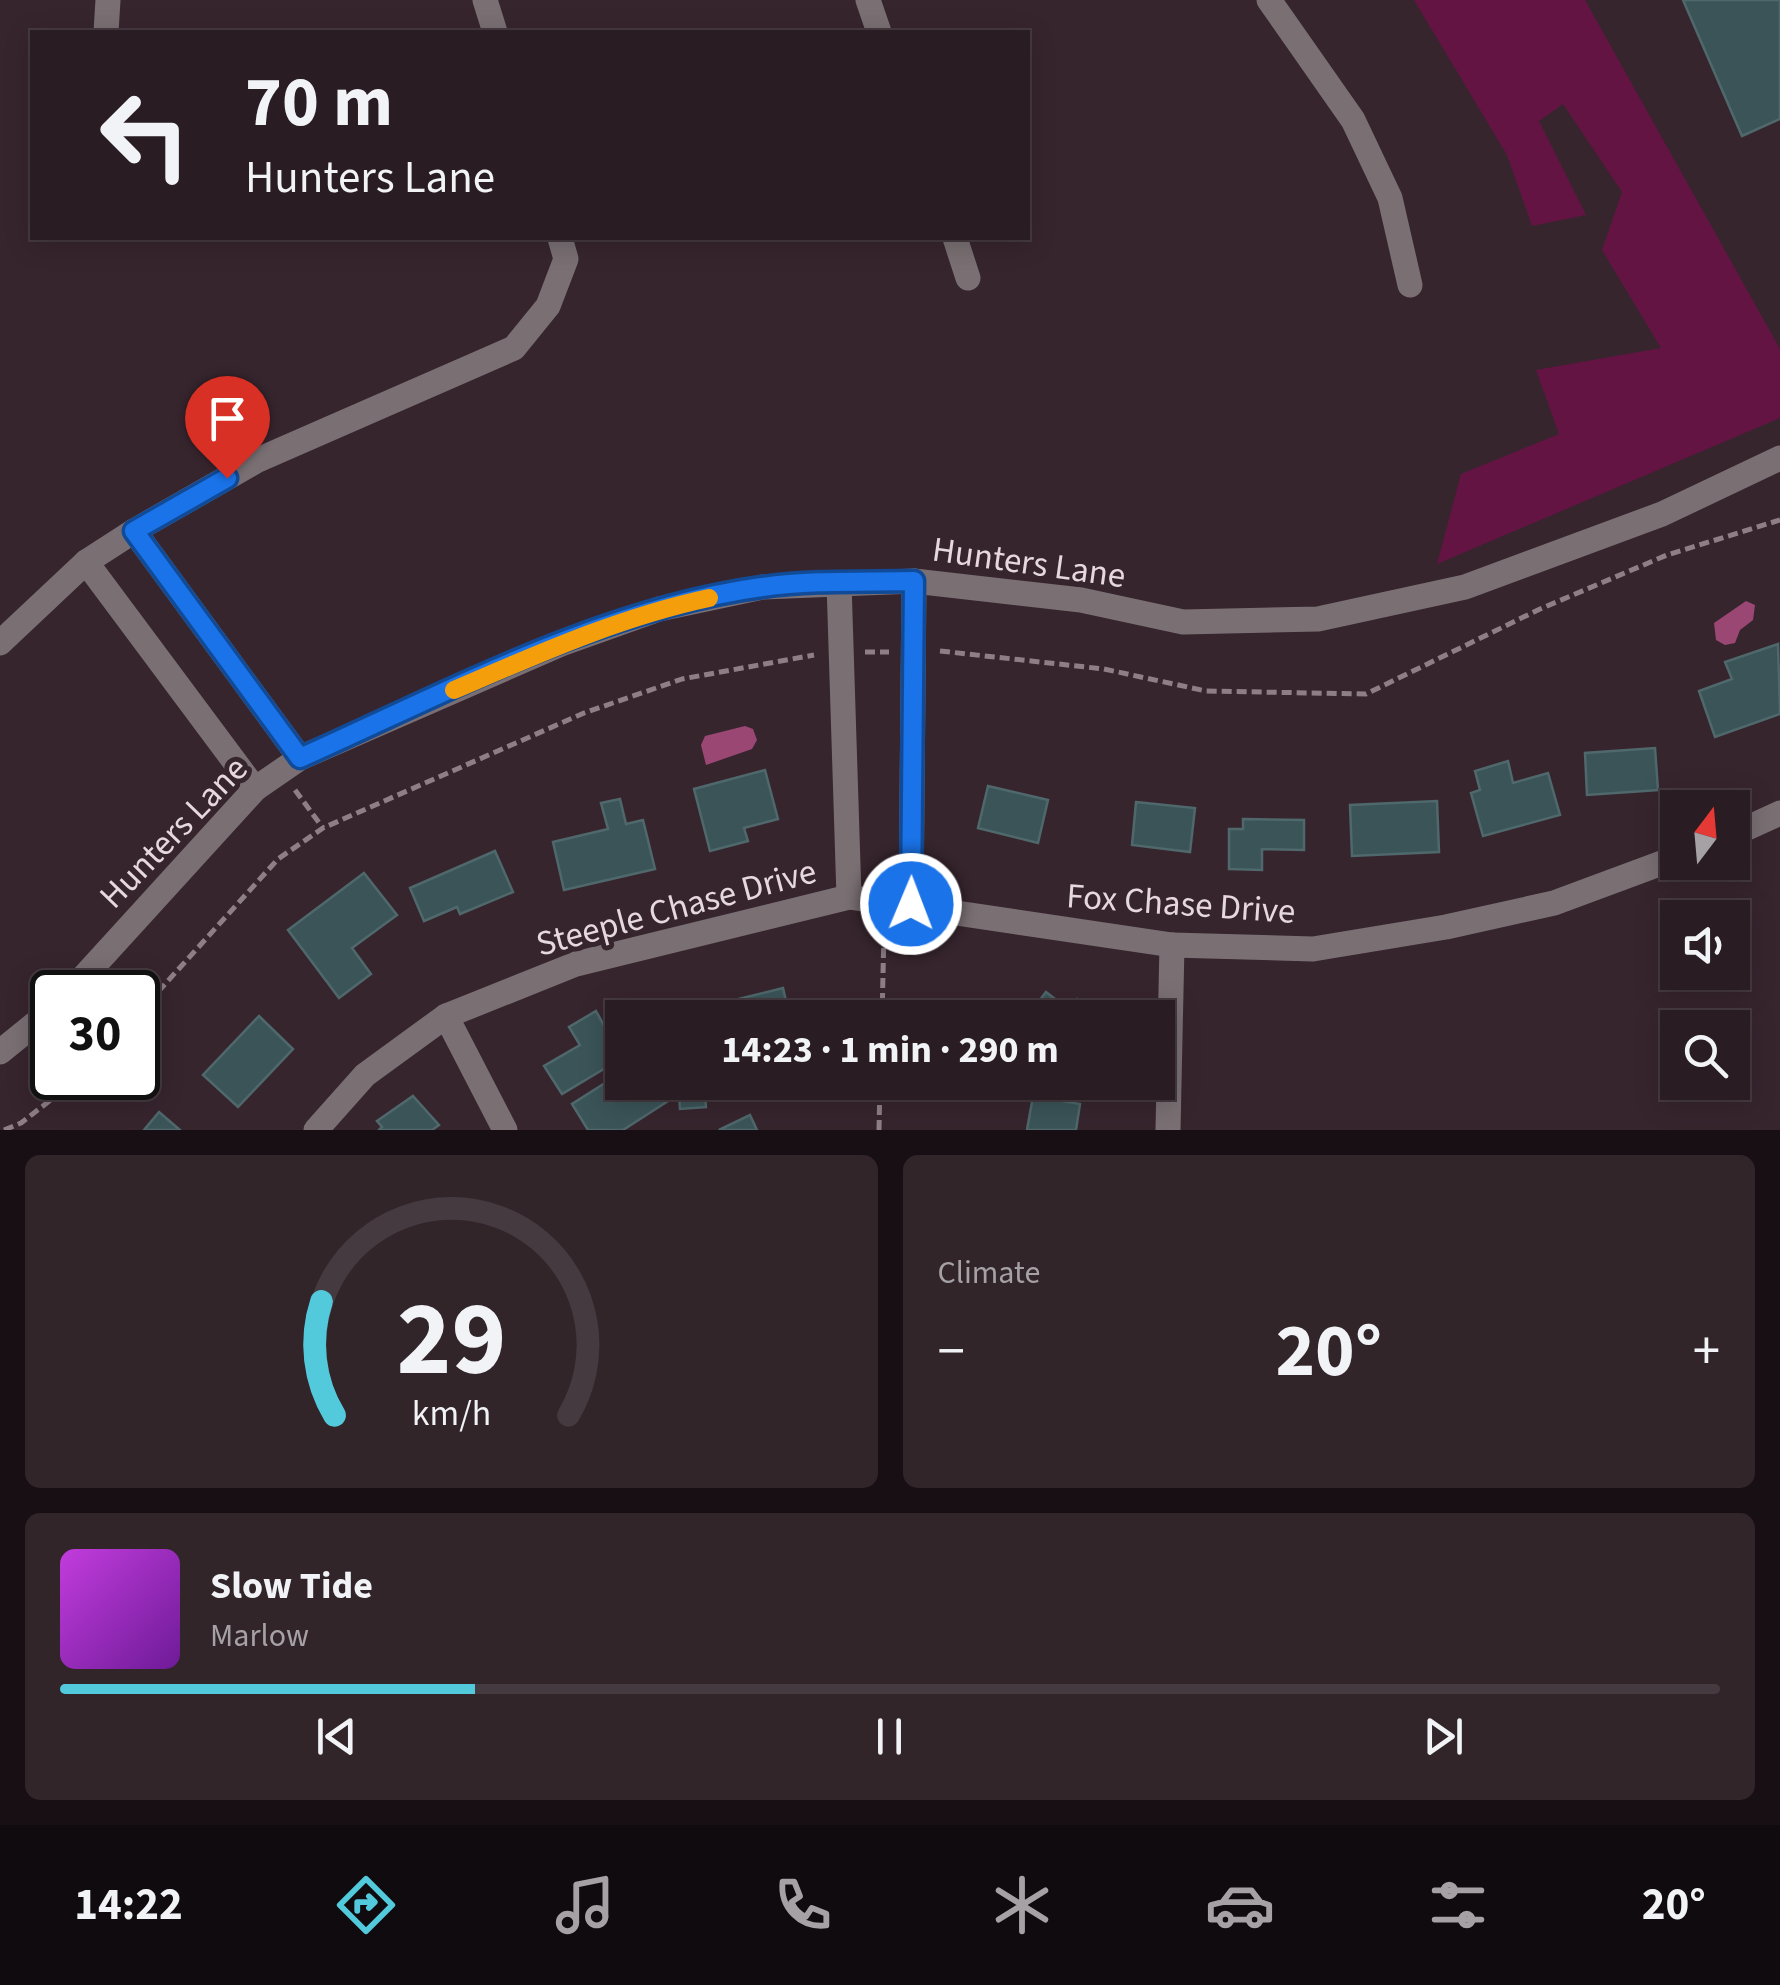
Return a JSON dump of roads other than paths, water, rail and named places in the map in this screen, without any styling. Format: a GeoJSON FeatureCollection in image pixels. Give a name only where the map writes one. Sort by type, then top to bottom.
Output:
{"type":"FeatureCollection","features":[{"type":"Feature","properties":{"kind":"street"},"geometry":{"type":"LineString","coordinates":[[106,30],[108,0]]}},
{"type":"Feature","properties":{"kind":"street"},"geometry":{"type":"LineString","coordinates":[[484,0],[494,30]]}},
{"type":"Feature","properties":{"kind":"street"},"geometry":{"type":"LineString","coordinates":[[868,0],[879,30]]}},
{"type":"Feature","properties":{"kind":"street"},"geometry":{"type":"LineString","coordinates":[[1269,0],[1353,120],[1390,198],[1410,285]]}},
{"type":"Feature","properties":{"kind":"street"},"geometry":{"type":"LineString","coordinates":[[0,643],[86,562],[134,531],[258,460],[514,348],[548,306],[566,259],[561,240]]}},
{"type":"Feature","properties":{"kind":"street"},"geometry":{"type":"LineString","coordinates":[[956,240],[968,278]]}},
{"type":"Feature","properties":{"kind":"street","name":"Hunters Lane"},"geometry":{"type":"LineString","coordinates":[[90,970],[255,789],[290,765],[561,644],[659,609],[763,586],[914,581],[1081,600],[1183,622],[1318,619],[1465,587],[1662,514],[1780,458]]}},
{"type":"Feature","properties":{"kind":"street"},"geometry":{"type":"LineString","coordinates":[[134,531],[290,765]]}},
{"type":"Feature","properties":{"kind":"street"},"geometry":{"type":"LineString","coordinates":[[86,562],[255,789]]}},
{"type":"Feature","properties":{"kind":"street"},"geometry":{"type":"LineString","coordinates":[[911,904],[914,581]]}},
{"type":"Feature","properties":{"kind":"street","name":"Steeple Chase Drive"},"geometry":{"type":"LineString","coordinates":[[316,1130],[365,1075],[446,1016],[576,964],[850,898],[839,582]]}},
{"type":"Feature","properties":{"kind":"street"},"geometry":{"type":"LineString","coordinates":[[1750,827],[1780,813]]}},
{"type":"Feature","properties":{"kind":"street","name":"Fox Chase Drive"},"geometry":{"type":"LineString","coordinates":[[850,898],[911,904],[1172,946],[1312,949],[1446,928],[1554,903],[1660,864]]}},
{"type":"Feature","properties":{"kind":"street"},"geometry":{"type":"LineString","coordinates":[[1168,1130],[1172,946]]}},
{"type":"Feature","properties":{"kind":"street"},"geometry":{"type":"LineString","coordinates":[[446,1016],[505,1130]]}},
{"type":"Feature","properties":{"kind":"street"},"geometry":{"type":"LineString","coordinates":[[0,1052],[30,1028]]}}]}
